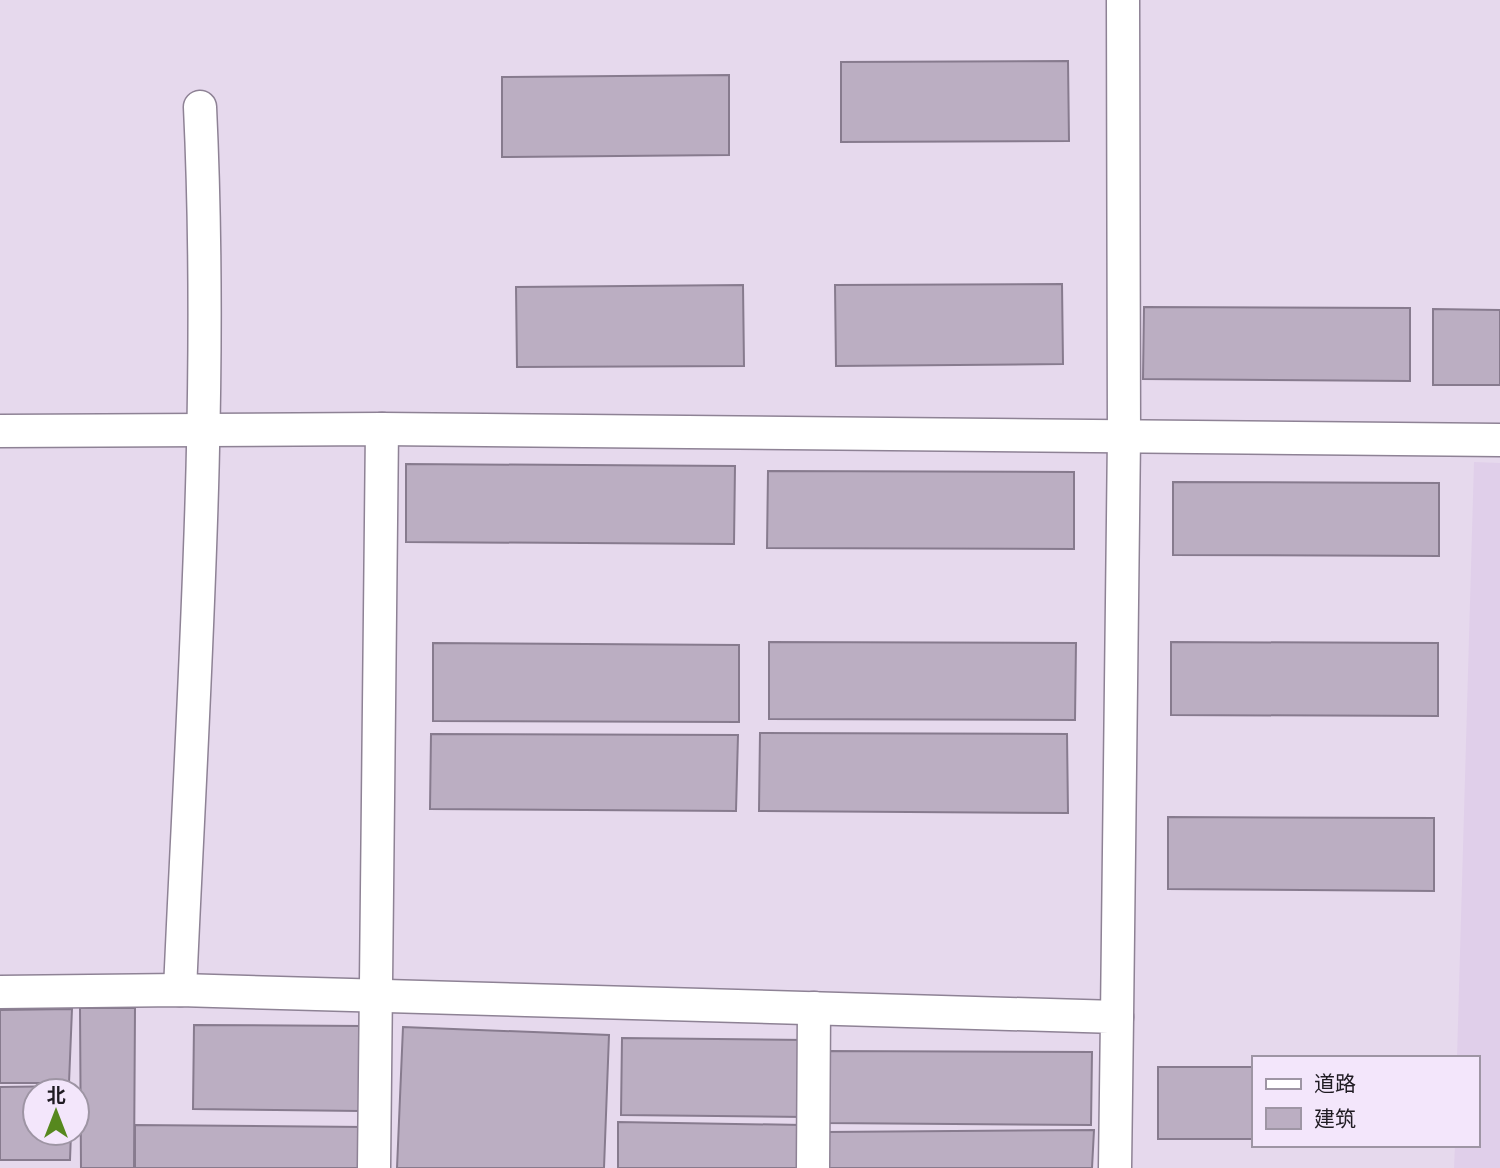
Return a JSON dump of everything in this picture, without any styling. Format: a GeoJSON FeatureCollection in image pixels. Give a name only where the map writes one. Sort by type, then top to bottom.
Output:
{"type":"FeatureCollection","features":[{"type":"Feature","properties":{"kind":"street"},"geometry":{"type":"LineString","coordinates":[[1115,1168],[1124,436],[1123,0]]}},
{"type":"Feature","properties":{"kind":"street"},"geometry":{"type":"LineString","coordinates":[[180,990],[204,430],[206,242],[200,107]]}},
{"type":"Feature","properties":{"kind":"street"},"geometry":{"type":"LineString","coordinates":[[374,1168],[382,429]]}},
{"type":"Feature","properties":{"kind":"street"},"geometry":{"type":"LineString","coordinates":[[0,431],[382,429],[1500,440]]}},
{"type":"Feature","properties":{"kind":"street"},"geometry":{"type":"LineString","coordinates":[[0,992],[180,990],[1118,1017]]}},
{"type":"Feature","properties":{"kind":"street"},"geometry":{"type":"LineString","coordinates":[[813,1168],[814,1009]]}},
{"type":"Feature","properties":{"kind":"shaded area"},"geometry":{"type":"Polygon","coordinates":[[[1474,462],[1500,463],[1500,1168],[1454,1168],[1455,1147],[1479,1147],[1479,1056],[1457,1056],[1474,462]]]}},
{"type":"Feature","properties":{"kind":"building"},"geometry":{"type":"Polygon","coordinates":[[[1068,61],[1069,141],[841,142],[841,62],[1068,61]]]}},
{"type":"Feature","properties":{"kind":"building"},"geometry":{"type":"Polygon","coordinates":[[[729,75],[729,155],[502,157],[502,77],[729,75]]]}},
{"type":"Feature","properties":{"kind":"building"},"geometry":{"type":"Polygon","coordinates":[[[1062,284],[1063,364],[836,366],[835,285],[1062,284]]]}},
{"type":"Feature","properties":{"kind":"building"},"geometry":{"type":"Polygon","coordinates":[[[743,285],[744,366],[517,367],[516,287],[743,285]]]}},
{"type":"Feature","properties":{"kind":"building"},"geometry":{"type":"Polygon","coordinates":[[[1144,307],[1410,308],[1410,381],[1143,379],[1144,307]]]}},
{"type":"Feature","properties":{"kind":"building"},"geometry":{"type":"Polygon","coordinates":[[[1433,309],[1500,310],[1500,385],[1433,385],[1433,309]]]}},
{"type":"Feature","properties":{"kind":"building"},"geometry":{"type":"Polygon","coordinates":[[[406,464],[735,466],[734,544],[406,542],[406,464]]]}},
{"type":"Feature","properties":{"kind":"building"},"geometry":{"type":"Polygon","coordinates":[[[768,471],[1074,472],[1074,549],[767,548],[768,471]]]}},
{"type":"Feature","properties":{"kind":"building"},"geometry":{"type":"Polygon","coordinates":[[[1173,482],[1439,483],[1439,556],[1173,555],[1173,482]]]}},
{"type":"Feature","properties":{"kind":"building"},"geometry":{"type":"Polygon","coordinates":[[[769,642],[1076,643],[1075,720],[769,719],[769,642]]]}},
{"type":"Feature","properties":{"kind":"building"},"geometry":{"type":"Polygon","coordinates":[[[1171,642],[1438,643],[1438,716],[1171,715],[1171,642]]]}},
{"type":"Feature","properties":{"kind":"building"},"geometry":{"type":"Polygon","coordinates":[[[433,643],[739,645],[739,722],[433,721],[433,643]]]}},
{"type":"Feature","properties":{"kind":"building"},"geometry":{"type":"Polygon","coordinates":[[[760,733],[1067,734],[1068,813],[759,811],[760,733]]]}},
{"type":"Feature","properties":{"kind":"building"},"geometry":{"type":"Polygon","coordinates":[[[431,734],[738,735],[736,811],[430,809],[431,734]]]}},
{"type":"Feature","properties":{"kind":"building"},"geometry":{"type":"Polygon","coordinates":[[[1168,817],[1434,818],[1434,891],[1168,889],[1168,817]]]}},
{"type":"Feature","properties":{"kind":"building"},"geometry":{"type":"Polygon","coordinates":[[[80,1008],[135,1008],[134,1168],[81,1168],[81,1147],[91,1147],[91,1077],[80,1077],[80,1008]]]}},
{"type":"Feature","properties":{"kind":"building"},"geometry":{"type":"Polygon","coordinates":[[[72,1009],[69,1077],[21,1077],[21,1083],[0,1083],[0,1010],[72,1009]]]}},
{"type":"Feature","properties":{"kind":"building"},"geometry":{"type":"Polygon","coordinates":[[[194,1025],[361,1026],[360,1111],[193,1109],[194,1025]]]}},
{"type":"Feature","properties":{"kind":"building"},"geometry":{"type":"Polygon","coordinates":[[[403,1027],[609,1035],[604,1168],[397,1168],[403,1027]]]}},
{"type":"Feature","properties":{"kind":"building"},"geometry":{"type":"Polygon","coordinates":[[[622,1038],[805,1040],[805,1117],[621,1115],[622,1038]]]}},
{"type":"Feature","properties":{"kind":"building"},"geometry":{"type":"Polygon","coordinates":[[[825,1051],[1092,1052],[1091,1125],[825,1123],[825,1051]]]}},
{"type":"Feature","properties":{"kind":"building"},"geometry":{"type":"Polygon","coordinates":[[[1158,1067],[1252,1067],[1252,1139],[1158,1139],[1158,1067]]]}},
{"type":"Feature","properties":{"kind":"building"},"geometry":{"type":"Polygon","coordinates":[[[0,1087],[21,1087],[21,1147],[70,1147],[70,1160],[0,1160],[0,1087]]]}},
{"type":"Feature","properties":{"kind":"building"},"geometry":{"type":"Polygon","coordinates":[[[618,1122],[802,1125],[801,1168],[618,1168],[618,1122]]]}},
{"type":"Feature","properties":{"kind":"building"},"geometry":{"type":"Polygon","coordinates":[[[135,1125],[365,1127],[365,1168],[135,1168],[135,1125]]]}},
{"type":"Feature","properties":{"kind":"building"},"geometry":{"type":"Polygon","coordinates":[[[1094,1130],[1092,1168],[826,1168],[827,1132],[1094,1130]]]}}]}
